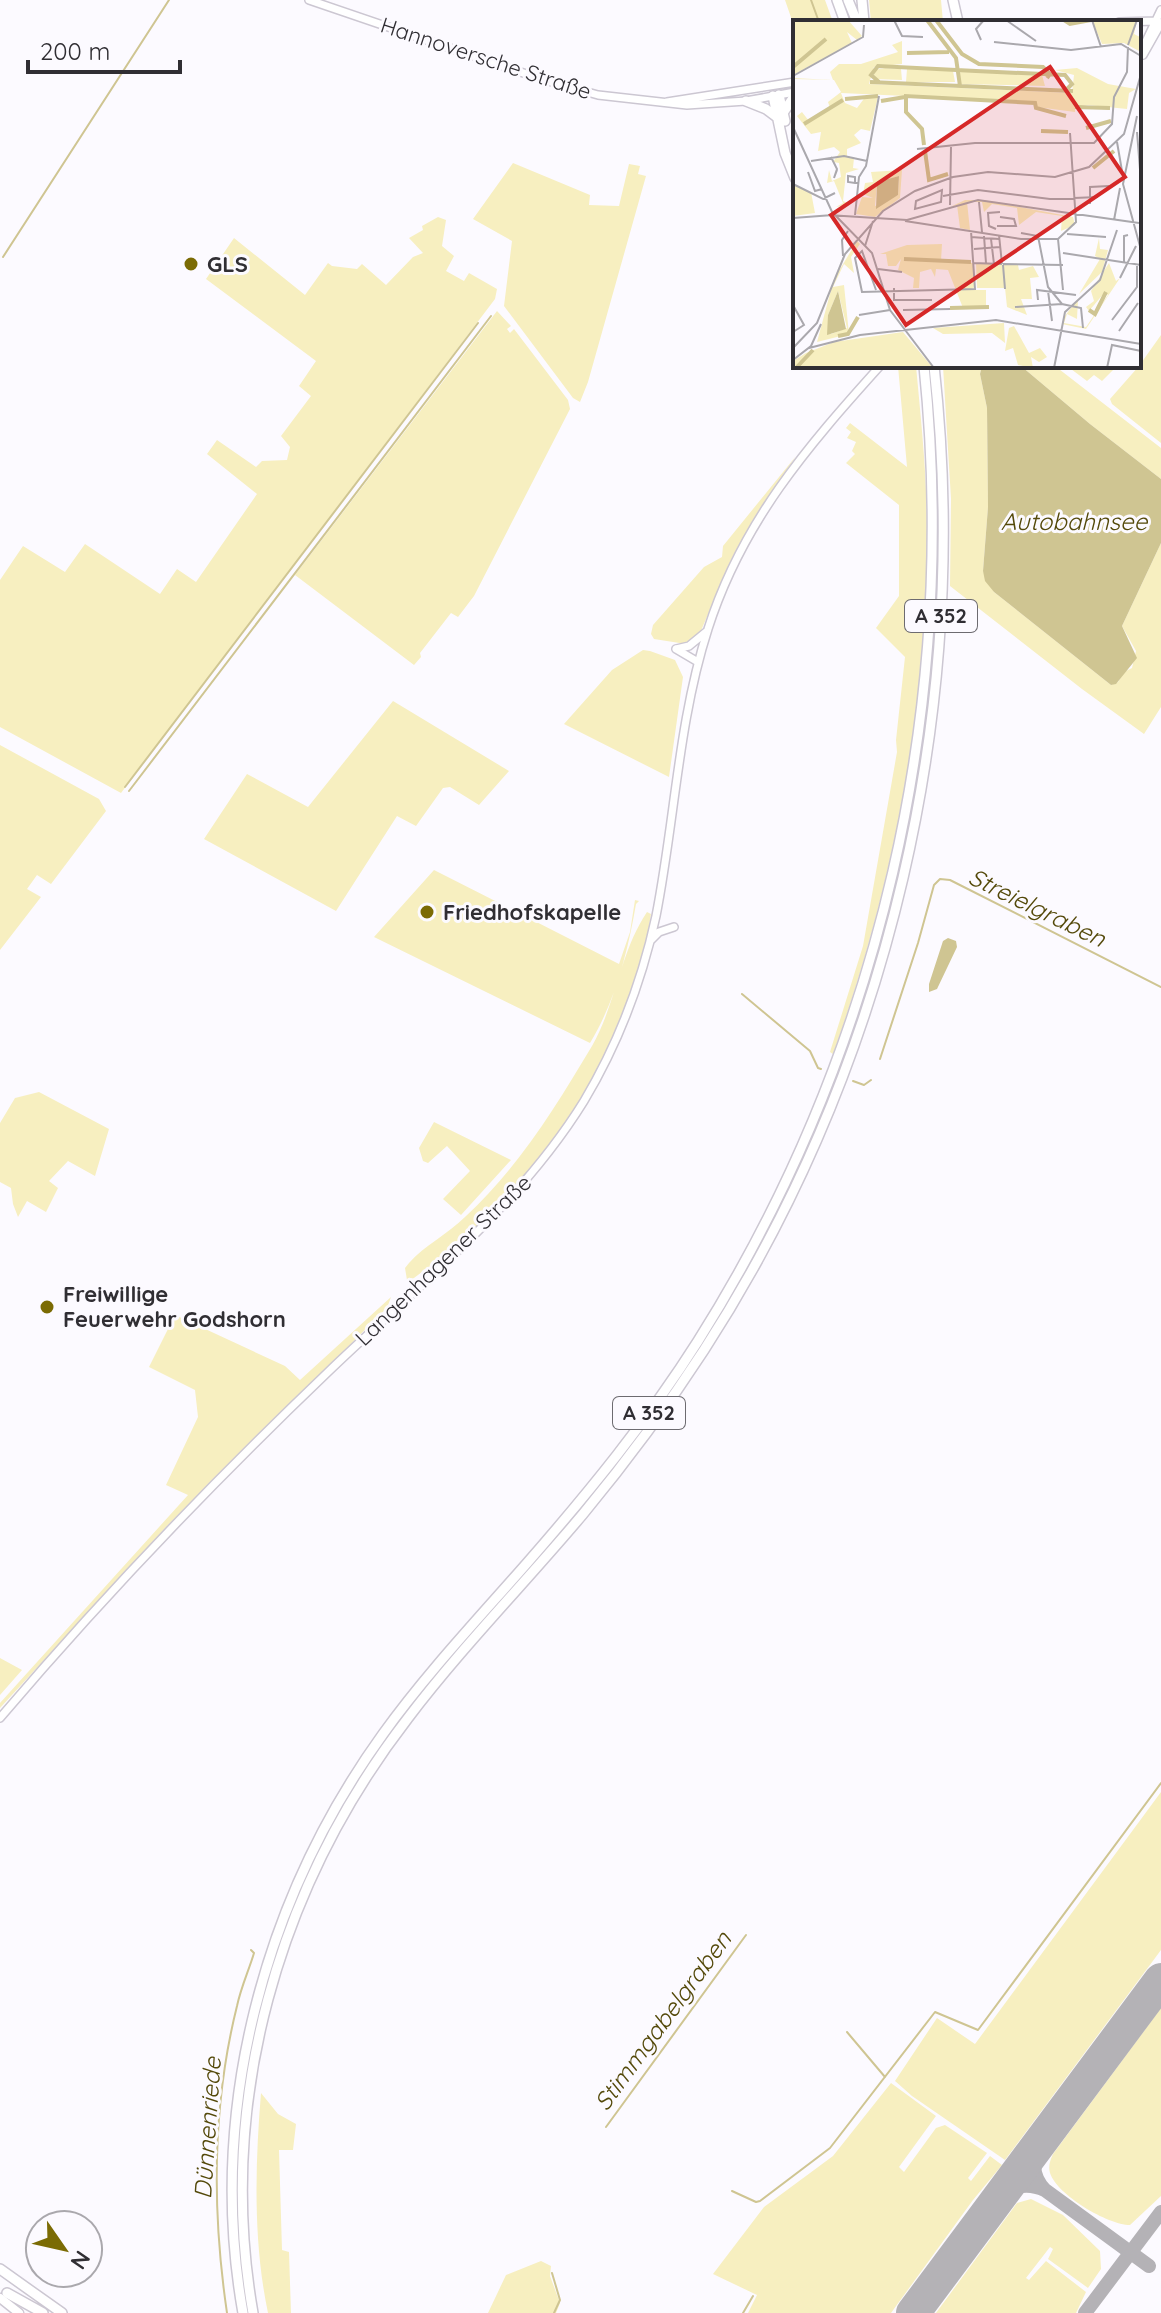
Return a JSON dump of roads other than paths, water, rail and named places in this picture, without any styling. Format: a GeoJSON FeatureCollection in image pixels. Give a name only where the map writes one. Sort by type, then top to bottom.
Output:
{"type":"FeatureCollection","features":[{"type":"Feature","properties":{"kind":"highway"},"geometry":{"type":"LineString","coordinates":[[837,0],[844,20]]}},
{"type":"Feature","properties":{"kind":"highway"},"geometry":{"type":"LineString","coordinates":[[848,0],[856,20]]}},
{"type":"Feature","properties":{"kind":"highway"},"geometry":{"type":"LineString","coordinates":[[862,0],[864,20]]}},
{"type":"Feature","properties":{"kind":"highway"},"geometry":{"type":"LineString","coordinates":[[950,0],[955,20]]}},
{"type":"Feature","properties":{"kind":"highway"},"geometry":{"type":"LineString","coordinates":[[775,91],[793,156]]}},
{"type":"Feature","properties":{"kind":"highway"},"geometry":{"type":"LineString","coordinates":[[793,96],[781,116],[785,153],[793,173]]}},
{"type":"Feature","properties":{"kind":"highway"},"geometry":{"type":"LineString","coordinates":[[746,101],[781,116]]}},
{"type":"Feature","properties":{"kind":"highway","name":"A 352"},"geometry":{"type":"LineString","coordinates":[[243,2313],[232,2196],[240,2081],[256,2002],[269,1960],[283,1918],[311,1854],[335,1807],[384,1732],[619,1453],[697,1342],[748,1255],[791,1170],[845,1040],[884,913],[919,738],[933,573],[933,480],[924,368]]}},
{"type":"Feature","properties":{"kind":"highway","name":"A 352"},"geometry":{"type":"LineString","coordinates":[[253,2313],[245,2248],[243,2194],[250,2083],[278,1962],[314,1871],[364,1778],[406,1719],[627,1459],[706,1347],[765,1245],[800,1174],[845,1069],[865,1013],[890,929],[912,834],[936,679],[944,516],[934,368]]}},
{"type":"Feature","properties":{"kind":"highway"},"geometry":{"type":"LineString","coordinates":[[0,2269],[62,2313]]}},
{"type":"Feature","properties":{"kind":"highway"},"geometry":{"type":"LineString","coordinates":[[2,2292],[19,2313]]}},
{"type":"Feature","properties":{"kind":"highway"},"geometry":{"type":"LineString","coordinates":[[2,2292],[32,2313]]}},
{"type":"Feature","properties":{"kind":"highway"},"geometry":{"type":"LineString","coordinates":[[2,2292],[43,2313]]}},
{"type":"Feature","properties":{"kind":"main road","name":"Hannoversche Straße"},"geometry":{"type":"LineString","coordinates":[[309,0],[570,88],[630,100],[687,105],[746,101],[793,83]]}},
{"type":"Feature","properties":{"kind":"main road"},"geometry":{"type":"LineString","coordinates":[[1141,53],[1157,25],[1161,10]]}},
{"type":"Feature","properties":{"kind":"main road","name":"Hannoversche Straße"},"geometry":{"type":"LineString","coordinates":[[665,103],[775,91],[793,93]]}},
{"type":"Feature","properties":{"kind":"main road","name":"Langenhagener Straße"},"geometry":{"type":"LineString","coordinates":[[0,1718],[70,1636],[178,1520],[297,1401],[478,1231],[531,1175],[583,1102],[615,1044],[650,942],[684,731],[707,630],[736,559],[769,500],[815,439],[878,368]]}},
{"type":"Feature","properties":{"kind":"main road"},"geometry":{"type":"LineString","coordinates":[[698,662],[676,649],[689,646],[707,630]]}},
{"type":"Feature","properties":{"kind":"main road"},"geometry":{"type":"LineString","coordinates":[[682,648],[701,652]]}},
{"type":"Feature","properties":{"kind":"main road"},"geometry":{"type":"LineString","coordinates":[[650,942],[659,932],[674,927]]}},
{"type":"Feature","properties":{"kind":"water","name":"Autobahnsee"},"geometry":{"type":"Polygon","coordinates":[[[982,368],[1023,368],[1161,479],[1161,543],[1122,626],[1137,658],[1116,684],[1111,685],[994,592],[985,581],[987,408],[982,368]]]}},
{"type":"Feature","properties":{"kind":"water"},"geometry":{"type":"Polygon","coordinates":[[[948,938],[956,941],[957,947],[937,989],[929,992],[943,941],[948,938]]]}},
{"type":"Feature","properties":{"kind":"waterway"},"geometry":{"type":"LineString","coordinates":[[3,257],[169,0]]}},
{"type":"Feature","properties":{"kind":"waterway"},"geometry":{"type":"LineString","coordinates":[[811,0],[818,20]]}},
{"type":"Feature","properties":{"kind":"waterway"},"geometry":{"type":"LineString","coordinates":[[129,791],[491,316]]}},
{"type":"Feature","properties":{"kind":"waterway"},"geometry":{"type":"LineString","coordinates":[[125,787],[478,323]]}},
{"type":"Feature","properties":{"kind":"waterway","name":"Streielgraben"},"geometry":{"type":"LineString","coordinates":[[880,1059],[934,885],[940,879],[950,880],[1161,987]]}},
{"type":"Feature","properties":{"kind":"waterway","name":"Streielgraben"},"geometry":{"type":"LineString","coordinates":[[742,994],[810,1051],[821,1069]]}},
{"type":"Feature","properties":{"kind":"waterway","name":"Streielgraben"},"geometry":{"type":"LineString","coordinates":[[853,1081],[864,1085],[871,1080]]}},
{"type":"Feature","properties":{"kind":"waterway"},"geometry":{"type":"LineString","coordinates":[[732,2191],[760,2201],[830,2148],[935,2012],[978,2030],[1161,1783]]}},
{"type":"Feature","properties":{"kind":"waterway","name":"Stimmgabelgraben"},"geometry":{"type":"LineString","coordinates":[[606,2127],[746,1935]]}},
{"type":"Feature","properties":{"kind":"waterway","name":"Dünnenriede"},"geometry":{"type":"LineString","coordinates":[[227,2313],[217,2197],[219,2120],[229,2044],[254,1953],[251,1950]]}},
{"type":"Feature","properties":{"kind":"waterway"},"geometry":{"type":"LineString","coordinates":[[847,2032],[885,2077]]}},
{"type":"Feature","properties":{"kind":"waterway","name":"Stimmgabelgraben"},"geometry":{"type":"LineString","coordinates":[[552,2273],[560,2300],[554,2313]]}},
{"type":"Feature","properties":{"kind":"waterway"},"geometry":{"type":"LineString","coordinates":[[743,2313],[753,2296]]}},
{"type":"Feature","properties":{"kind":"place","name":"GLS"},"geometry":{"type":"Point","coordinates":[191,264]}},
{"type":"Feature","properties":{"kind":"place","name":"Friedhofskapelle"},"geometry":{"type":"Point","coordinates":[427,912]}},
{"type":"Feature","properties":{"kind":"place","name":"Freiwillige Feuerwehr Godshorn"},"geometry":{"type":"Point","coordinates":[47,1307]}}]}
